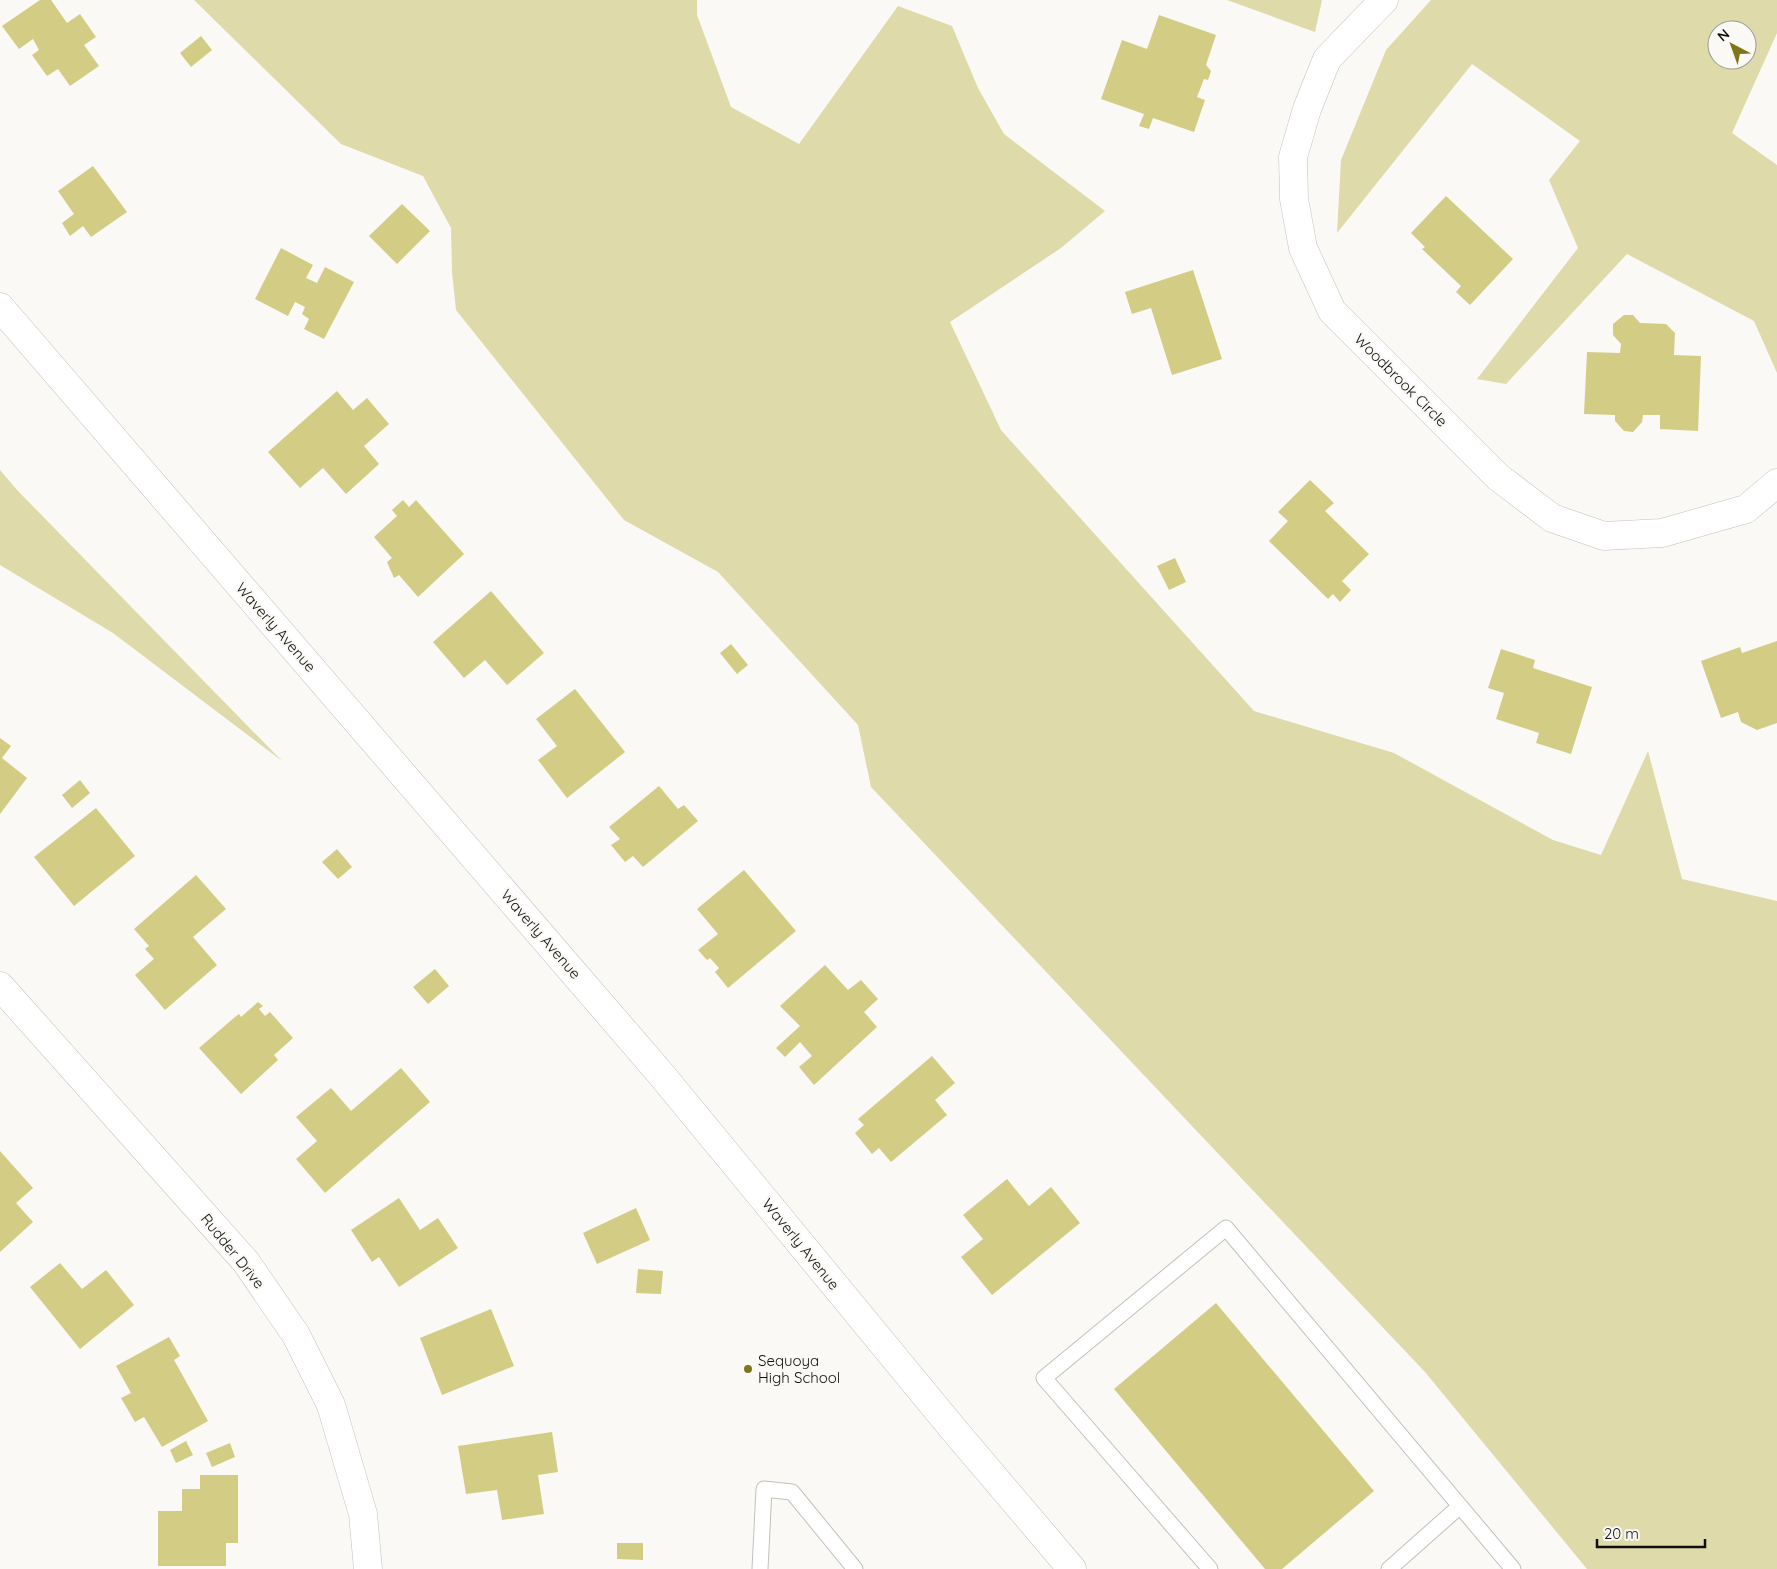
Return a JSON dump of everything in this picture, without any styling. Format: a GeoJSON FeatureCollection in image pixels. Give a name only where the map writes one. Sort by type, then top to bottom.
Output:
{"type":"FeatureCollection","features":[{"type":"Feature","properties":{"kind":"street","name":"Woodbrook Circle"},"geometry":{"type":"LineString","coordinates":[[1384,0],[1327,59],[1307,109],[1294,157],[1294,199],[1303,248],[1332,311],[1498,477],[1552,518],[1604,536],[1662,533],[1746,509],[1777,483]]}},
{"type":"Feature","properties":{"kind":"street","name":"Waverly Avenue"},"geometry":{"type":"LineString","coordinates":[[0,307],[660,1073],[954,1430],[1072,1569]]}},
{"type":"Feature","properties":{"kind":"street","name":"Rudder Drive"},"geometry":{"type":"LineString","coordinates":[[0,986],[246,1262],[296,1335],[331,1405],[363,1514],[368,1569]]}},
{"type":"Feature","properties":{"kind":"lane"},"geometry":{"type":"LineString","coordinates":[[1210,1569],[1044,1378],[1226,1228],[1513,1569]]}},
{"type":"Feature","properties":{"kind":"lane"},"geometry":{"type":"LineString","coordinates":[[760,1569],[764,1489],[792,1492],[855,1569]]}},
{"type":"Feature","properties":{"kind":"lane"},"geometry":{"type":"LineString","coordinates":[[1389,1569],[1460,1506]]}},
{"type":"Feature","properties":{"kind":"shaded area"},"geometry":{"type":"Polygon","coordinates":[[[194,0],[697,0],[697,15],[731,107],[799,144],[898,6],[952,26],[978,88],[1004,134],[1105,211],[1061,248],[950,322],[1001,430],[1254,711],[1394,753],[1553,840],[1601,855],[1648,751],[1682,879],[1777,901],[1777,1569],[1587,1569],[1425,1372],[871,787],[858,725],[718,572],[624,520],[456,310],[452,272],[451,228],[423,176],[341,144],[194,0]]]}},
{"type":"Feature","properties":{"kind":"shaded area"},"geometry":{"type":"Polygon","coordinates":[[[1227,0],[1322,0],[1315,32],[1227,0]]]}},
{"type":"Feature","properties":{"kind":"shaded area"},"geometry":{"type":"Polygon","coordinates":[[[1431,0],[1777,0],[1777,33],[1732,133],[1777,165],[1777,373],[1754,321],[1627,254],[1506,384],[1477,379],[1578,248],[1549,180],[1580,141],[1472,64],[1337,233],[1341,160],[1386,50],[1431,0]]]}},
{"type":"Feature","properties":{"kind":"shaded area"},"geometry":{"type":"Polygon","coordinates":[[[0,470],[17,490],[282,761],[113,633],[0,565],[0,470]]]}},
{"type":"Feature","properties":{"kind":"building"},"geometry":{"type":"Polygon","coordinates":[[[40,0],[51,0],[67,23],[80,14],[96,37],[84,45],[99,66],[70,86],[58,69],[47,76],[32,55],[39,50],[33,39],[19,49],[2,26],[40,0]]]}},
{"type":"Feature","properties":{"kind":"building"},"geometry":{"type":"Polygon","coordinates":[[[1159,15],[1216,35],[1206,65],[1211,71],[1208,80],[1204,79],[1197,97],[1205,100],[1194,132],[1153,118],[1149,129],[1139,126],[1144,114],[1101,99],[1122,40],[1147,49],[1159,15]]]}},
{"type":"Feature","properties":{"kind":"building"},"geometry":{"type":"Polygon","coordinates":[[[201,36],[212,50],[191,67],[180,53],[201,36]]]}},
{"type":"Feature","properties":{"kind":"building"},"geometry":{"type":"Polygon","coordinates":[[[93,166],[127,212],[91,237],[83,226],[70,236],[62,223],[74,214],[58,191],[93,166]]]}},
{"type":"Feature","properties":{"kind":"building"},"geometry":{"type":"Polygon","coordinates":[[[1446,196],[1513,259],[1470,305],[1456,292],[1461,286],[1422,249],[1425,247],[1411,233],[1446,196]]]}},
{"type":"Feature","properties":{"kind":"building"},"geometry":{"type":"Polygon","coordinates":[[[402,204],[430,231],[397,264],[369,236],[402,204]]]}},
{"type":"Feature","properties":{"kind":"building"},"geometry":{"type":"Polygon","coordinates":[[[281,248],[313,265],[306,278],[317,283],[325,267],[354,282],[324,339],[304,329],[309,319],[302,314],[305,307],[295,302],[288,316],[255,299],[281,248]]]}},
{"type":"Feature","properties":{"kind":"building"},"geometry":{"type":"Polygon","coordinates":[[[1193,270],[1222,359],[1172,375],[1151,308],[1132,314],[1125,292],[1193,270]]]}},
{"type":"Feature","properties":{"kind":"building"},"geometry":{"type":"Polygon","coordinates":[[[1624,315],[1633,315],[1640,323],[1666,324],[1675,333],[1674,355],[1701,356],[1698,431],[1660,429],[1660,415],[1643,415],[1642,422],[1633,432],[1624,431],[1615,421],[1615,415],[1584,414],[1587,352],[1620,353],[1621,344],[1613,335],[1613,324],[1624,315]]]}},
{"type":"Feature","properties":{"kind":"building"},"geometry":{"type":"Polygon","coordinates":[[[337,391],[353,410],[367,398],[389,424],[364,446],[379,464],[346,494],[323,468],[300,488],[268,452],[337,391]]]}},
{"type":"Feature","properties":{"kind":"building"},"geometry":{"type":"Polygon","coordinates":[[[1310,480],[1334,503],[1325,511],[1369,554],[1342,581],[1351,590],[1340,602],[1333,594],[1328,599],[1269,541],[1288,521],[1278,512],[1310,480]]]}},
{"type":"Feature","properties":{"kind":"building"},"geometry":{"type":"Polygon","coordinates":[[[403,500],[409,507],[416,500],[464,554],[418,597],[399,575],[394,578],[387,562],[392,558],[374,537],[397,516],[392,510],[403,500]]]}},
{"type":"Feature","properties":{"kind":"building"},"geometry":{"type":"Polygon","coordinates":[[[1175,558],[1186,582],[1169,590],[1157,566],[1175,558]]]}},
{"type":"Feature","properties":{"kind":"building"},"geometry":{"type":"Polygon","coordinates":[[[491,591],[544,653],[507,685],[485,660],[464,678],[433,642],[491,591]]]}},
{"type":"Feature","properties":{"kind":"building"},"geometry":{"type":"Polygon","coordinates":[[[1777,641],[1777,723],[1757,730],[1741,722],[1738,712],[1721,718],[1701,661],[1740,647],[1742,653],[1777,641]]]}},
{"type":"Feature","properties":{"kind":"building"},"geometry":{"type":"Polygon","coordinates":[[[731,644],[748,665],[737,674],[720,653],[731,644]]]}},
{"type":"Feature","properties":{"kind":"building"},"geometry":{"type":"Polygon","coordinates":[[[1501,649],[1535,660],[1533,668],[1592,687],[1571,754],[1536,743],[1539,733],[1496,719],[1504,693],[1488,688],[1501,649]]]}},
{"type":"Feature","properties":{"kind":"building"},"geometry":{"type":"Polygon","coordinates":[[[575,689],[625,752],[567,798],[538,760],[557,746],[536,719],[575,689]]]}},
{"type":"Feature","properties":{"kind":"building"},"geometry":{"type":"Polygon","coordinates":[[[0,738],[11,746],[2,758],[27,778],[0,814],[0,738]]]}},
{"type":"Feature","properties":{"kind":"building"},"geometry":{"type":"Polygon","coordinates":[[[80,780],[90,793],[72,808],[62,795],[80,780]]]}},
{"type":"Feature","properties":{"kind":"building"},"geometry":{"type":"Polygon","coordinates":[[[659,786],[678,809],[684,805],[698,821],[643,867],[633,856],[625,862],[611,845],[620,839],[609,827],[659,786]]]}},
{"type":"Feature","properties":{"kind":"building"},"geometry":{"type":"Polygon","coordinates":[[[96,808],[135,856],[74,906],[34,857],[96,808]]]}},
{"type":"Feature","properties":{"kind":"building"},"geometry":{"type":"Polygon","coordinates":[[[337,849],[352,867],[338,879],[322,862],[337,849]]]}},
{"type":"Feature","properties":{"kind":"building"},"geometry":{"type":"Polygon","coordinates":[[[744,870],[796,931],[728,988],[715,972],[719,968],[710,958],[707,960],[698,950],[718,934],[697,909],[744,870]]]}},
{"type":"Feature","properties":{"kind":"building"},"geometry":{"type":"Polygon","coordinates":[[[196,875],[226,909],[193,937],[217,965],[165,1010],[135,975],[154,959],[145,949],[149,946],[134,929],[196,875]]]}},
{"type":"Feature","properties":{"kind":"building"},"geometry":{"type":"Polygon","coordinates":[[[825,965],[848,990],[861,980],[878,999],[864,1012],[877,1027],[814,1085],[799,1067],[812,1056],[800,1042],[785,1057],[776,1048],[800,1026],[780,1006],[825,965]]]}},
{"type":"Feature","properties":{"kind":"building"},"geometry":{"type":"Polygon","coordinates":[[[435,969],[449,986],[428,1004],[413,987],[435,969]]]}},
{"type":"Feature","properties":{"kind":"building"},"geometry":{"type":"Polygon","coordinates":[[[258,1002],[263,1006],[259,1009],[265,1016],[270,1012],[293,1038],[274,1055],[278,1060],[241,1094],[199,1048],[235,1017],[239,1014],[241,1017],[258,1002]]]}},
{"type":"Feature","properties":{"kind":"building"},"geometry":{"type":"Polygon","coordinates":[[[932,1056],[955,1083],[935,1100],[947,1115],[891,1162],[879,1148],[872,1154],[855,1133],[864,1125],[858,1119],[932,1056]]]}},
{"type":"Feature","properties":{"kind":"building"},"geometry":{"type":"Polygon","coordinates":[[[401,1068],[430,1102],[325,1193],[296,1159],[317,1141],[296,1117],[331,1088],[351,1111],[401,1068]]]}},
{"type":"Feature","properties":{"kind":"building"},"geometry":{"type":"Polygon","coordinates":[[[0,1151],[33,1188],[16,1203],[33,1222],[0,1252],[0,1151]]]}},
{"type":"Feature","properties":{"kind":"building"},"geometry":{"type":"Polygon","coordinates":[[[1007,1179],[1029,1206],[1051,1187],[1080,1223],[992,1295],[961,1257],[983,1239],[963,1215],[1007,1179]]]}},
{"type":"Feature","properties":{"kind":"building"},"geometry":{"type":"Polygon","coordinates":[[[399,1198],[420,1230],[438,1218],[458,1248],[399,1287],[379,1257],[372,1262],[351,1230],[399,1198]]]}},
{"type":"Feature","properties":{"kind":"building"},"geometry":{"type":"Polygon","coordinates":[[[636,1208],[650,1240],[597,1264],[583,1233],[636,1208]]]}},
{"type":"Feature","properties":{"kind":"building"},"geometry":{"type":"Polygon","coordinates":[[[60,1263],[82,1289],[106,1270],[134,1305],[80,1349],[30,1287],[60,1263]]]}},
{"type":"Feature","properties":{"kind":"building"},"geometry":{"type":"Polygon","coordinates":[[[638,1269],[663,1271],[661,1294],[636,1293],[638,1269]]]}},
{"type":"Feature","properties":{"kind":"building"},"geometry":{"type":"Polygon","coordinates":[[[1216,1303],[1374,1491],[1282,1569],[1265,1569],[1114,1389],[1216,1303]]]}},
{"type":"Feature","properties":{"kind":"building"},"geometry":{"type":"Polygon","coordinates":[[[491,1309],[514,1366],[442,1395],[420,1338],[491,1309]]]}},
{"type":"Feature","properties":{"kind":"building"},"geometry":{"type":"Polygon","coordinates":[[[169,1337],[180,1356],[174,1360],[208,1421],[162,1447],[144,1417],[135,1422],[121,1398],[131,1393],[116,1366],[169,1337]]]}},
{"type":"Feature","properties":{"kind":"building"},"geometry":{"type":"Polygon","coordinates":[[[552,1432],[558,1472],[538,1475],[544,1514],[502,1520],[497,1490],[466,1494],[458,1446],[552,1432]]]}},
{"type":"Feature","properties":{"kind":"building"},"geometry":{"type":"Polygon","coordinates":[[[186,1441],[193,1455],[176,1463],[170,1450],[186,1441]]]}},
{"type":"Feature","properties":{"kind":"building"},"geometry":{"type":"Polygon","coordinates":[[[230,1443],[235,1457],[212,1467],[206,1453],[230,1443]]]}},
{"type":"Feature","properties":{"kind":"building"},"geometry":{"type":"Polygon","coordinates":[[[200,1475],[238,1475],[238,1543],[226,1543],[226,1566],[158,1566],[158,1511],[182,1511],[182,1489],[200,1489],[200,1475]]]}},
{"type":"Feature","properties":{"kind":"building"},"geometry":{"type":"Polygon","coordinates":[[[617,1543],[643,1543],[643,1560],[617,1559],[617,1543]]]}},
{"type":"Feature","properties":{"kind":"place","name":"Sequoya High School"},"geometry":{"type":"Point","coordinates":[748,1369]}}]}
